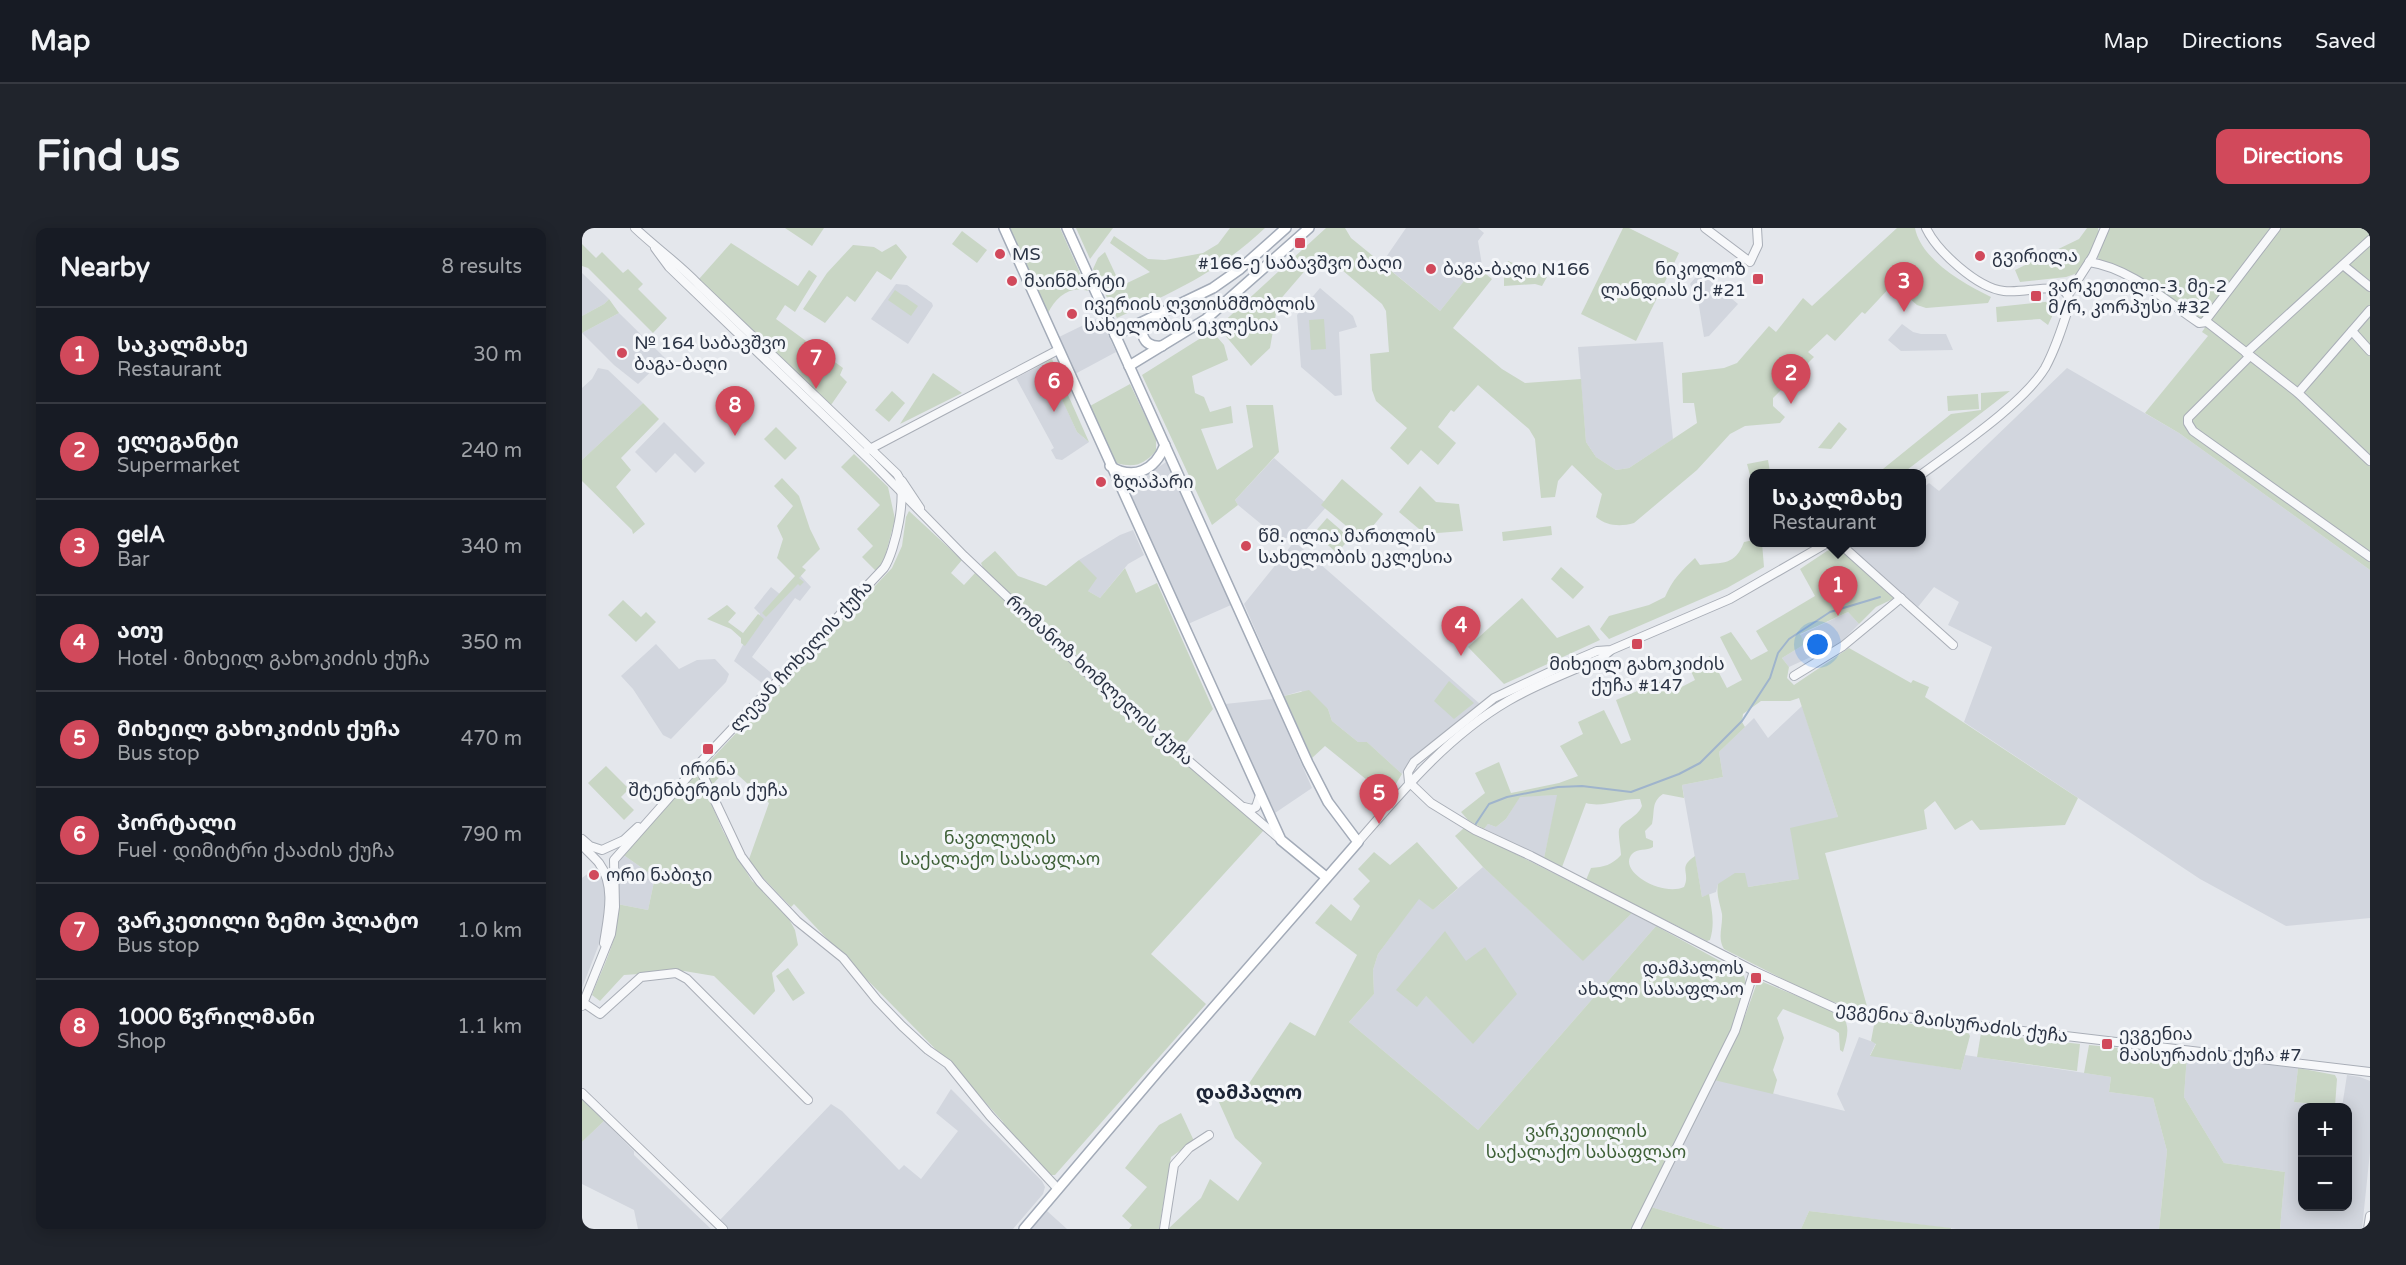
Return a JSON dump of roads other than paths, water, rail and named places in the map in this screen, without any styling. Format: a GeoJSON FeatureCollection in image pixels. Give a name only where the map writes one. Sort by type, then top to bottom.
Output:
{"type":"FeatureCollection","features":[{"type":"Feature","properties":{"kind":"main road"},"geometry":{"type":"LineString","coordinates":[[1004,228],[1281,840],[1326,877]]}},
{"type":"Feature","properties":{"kind":"main road"},"geometry":{"type":"LineString","coordinates":[[1024,1229],[1158,1070],[1358,842],[1320,787],[1067,228]]}},
{"type":"Feature","properties":{"kind":"main road"},"geometry":{"type":"LineString","coordinates":[[1115,335],[1213,288],[1244,265],[1286,228]]}},
{"type":"Feature","properties":{"kind":"main road"},"geometry":{"type":"LineString","coordinates":[[1129,366],[1206,319],[1309,228]]}},
{"type":"Feature","properties":{"kind":"main road"},"geometry":{"type":"LineString","coordinates":[[1260,251],[1258,263],[1263,266],[1270,263]]}},
{"type":"Feature","properties":{"kind":"main road"},"geometry":{"type":"LineString","coordinates":[[1244,265],[1252,266],[1256,276]]}},
{"type":"Feature","properties":{"kind":"main road"},"geometry":{"type":"LineString","coordinates":[[1152,318],[1143,327],[1143,339],[1152,346],[1164,346]]}},
{"type":"Feature","properties":{"kind":"main road"},"geometry":{"type":"LineString","coordinates":[[1110,466],[1120,472],[1139,472],[1156,463],[1165,445]]}},
{"type":"Feature","properties":{"kind":"street","name":"რომანოზ ხომლელის ქუჩა"},"geometry":{"type":"LineString","coordinates":[[635,228],[677,261],[867,451],[900,478],[923,515]]}},
{"type":"Feature","properties":{"kind":"street"},"geometry":{"type":"LineString","coordinates":[[1705,228],[1750,262],[1758,245],[1757,228]]}},
{"type":"Feature","properties":{"kind":"street"},"geometry":{"type":"LineString","coordinates":[[1926,228],[1933,242],[1962,270],[1989,286],[2004,291],[2060,289],[2068,295],[2070,303],[2051,356],[2038,378],[2014,402],[1926,471]]}},
{"type":"Feature","properties":{"kind":"street"},"geometry":{"type":"LineString","coordinates":[[2068,295],[2099,245],[2105,228]]}},
{"type":"Feature","properties":{"kind":"street"},"geometry":{"type":"LineString","coordinates":[[2089,262],[2116,270],[2138,282],[2199,323],[2205,321],[2276,228]]}},
{"type":"Feature","properties":{"kind":"street"},"geometry":{"type":"LineString","coordinates":[[2370,240],[2248,354],[2188,418],[2193,431],[2370,557]]}},
{"type":"Feature","properties":{"kind":"street"},"geometry":{"type":"LineString","coordinates":[[2343,265],[2370,287]]}},
{"type":"Feature","properties":{"kind":"street"},"geometry":{"type":"LineString","coordinates":[[2298,393],[2370,310]]}},
{"type":"Feature","properties":{"kind":"street"},"geometry":{"type":"LineString","coordinates":[[2205,321],[2298,393],[2370,461]]}},
{"type":"Feature","properties":{"kind":"street"},"geometry":{"type":"LineString","coordinates":[[2352,330],[2370,351]]}},
{"type":"Feature","properties":{"kind":"street"},"geometry":{"type":"LineString","coordinates":[[867,451],[1058,350]]}},
{"type":"Feature","properties":{"kind":"street","name":"რომანოზ ხომლელის ქუჩა"},"geometry":{"type":"LineString","coordinates":[[867,451],[902,495],[1098,683],[1281,840]]}},
{"type":"Feature","properties":{"kind":"street"},"geometry":{"type":"LineString","coordinates":[[900,478],[902,495],[914,498]]}},
{"type":"Feature","properties":{"kind":"street","name":"ლევან ჩოხელის ქუჩა"},"geometry":{"type":"LineString","coordinates":[[613,862],[698,765],[884,568],[894,542],[902,495]]}},
{"type":"Feature","properties":{"kind":"street"},"geometry":{"type":"LineString","coordinates":[[1358,842],[1409,782],[1456,739],[1495,709],[1520,694],[1600,659],[1611,650],[1730,598],[1822,547]]}},
{"type":"Feature","properties":{"kind":"street"},"geometry":{"type":"LineString","coordinates":[[1843,547],[1953,645]]}},
{"type":"Feature","properties":{"kind":"street"},"geometry":{"type":"LineString","coordinates":[[1794,675],[1843,646],[1901,598]]}},
{"type":"Feature","properties":{"kind":"street"},"geometry":{"type":"LineString","coordinates":[[698,765],[741,856],[760,882],[797,921],[843,958],[877,1000],[902,1026],[928,1050],[948,1064],[990,1116],[1058,1189]]}},
{"type":"Feature","properties":{"kind":"street","name":"ევგენია მაისურაძის ქუჩა"},"geometry":{"type":"LineString","coordinates":[[1409,782],[1431,803],[1475,830],[1531,856],[1754,971],[1827,1005],[1861,1014],[2370,1072]]}},
{"type":"Feature","properties":{"kind":"street"},"geometry":{"type":"LineString","coordinates":[[1240,805],[1254,809],[1260,802],[1260,795]]}},
{"type":"Feature","properties":{"kind":"street","name":"ლევან ჩოხელის ქუჩა"},"geometry":{"type":"LineString","coordinates":[[603,850],[624,840],[659,809]]}},
{"type":"Feature","properties":{"kind":"street"},"geometry":{"type":"LineString","coordinates":[[582,839],[590,846],[612,852],[615,890],[612,927],[583,1004],[600,1014],[637,979],[676,973],[687,979],[808,1100]]}},
{"type":"Feature","properties":{"kind":"street"},"geometry":{"type":"LineString","coordinates":[[582,845],[599,863],[608,866],[613,862]]}},
{"type":"Feature","properties":{"kind":"street"},"geometry":{"type":"LineString","coordinates":[[602,954],[609,897],[607,882],[597,856],[603,850]]}},
{"type":"Feature","properties":{"kind":"street"},"geometry":{"type":"LineString","coordinates":[[1636,1229],[1735,1030],[1754,971]]}},
{"type":"Feature","properties":{"kind":"street"},"geometry":{"type":"LineString","coordinates":[[582,1094],[723,1229]]}},
{"type":"Feature","properties":{"kind":"street"},"geometry":{"type":"LineString","coordinates":[[1164,1229],[1174,1165],[1189,1148],[1209,1135]]}},
{"type":"Feature","properties":{"kind":"street"},"geometry":{"type":"LineString","coordinates":[[2368,1229],[2370,1216]]}},
{"type":"Feature","properties":{"kind":"waterway"},"geometry":{"type":"LineString","coordinates":[[1475,825],[1489,804],[1507,797],[1558,787],[1582,786],[1631,792],[1679,774],[1700,763],[1742,721],[1770,678],[1778,653],[1789,639],[1830,612],[1880,597]]}},
{"type":"Feature","properties":{"kind":"place","name":"#166-ე საბავშვო ბაღი"},"geometry":{"type":"Point","coordinates":[1300,243]}},
{"type":"Feature","properties":{"kind":"place","name":"MS"},"geometry":{"type":"Point","coordinates":[1000,254]}},
{"type":"Feature","properties":{"kind":"place","name":"გვირილა"},"geometry":{"type":"Point","coordinates":[1980,256]}},
{"type":"Feature","properties":{"kind":"place","name":"ბაგა-ბაღი N166"},"geometry":{"type":"Point","coordinates":[1431,269]}},
{"type":"Feature","properties":{"kind":"place","name":"ნიკოლოზ ლანდიას ქ. #21"},"geometry":{"type":"Point","coordinates":[1758,279]}},
{"type":"Feature","properties":{"kind":"place","name":"მაინმარტი"},"geometry":{"type":"Point","coordinates":[1012,281]}},
{"type":"Feature","properties":{"kind":"place","name":"ვარკეთილი-3, მე-2 მ/რ, კორპუსი #32"},"geometry":{"type":"Point","coordinates":[2036,296]}},
{"type":"Feature","properties":{"kind":"place","name":"gelA"},"geometry":{"type":"Point","coordinates":[1904,312]}},
{"type":"Feature","properties":{"kind":"place","name":"ივერიის ღვთისმშობლის სახელობის ეკლესია"},"geometry":{"type":"Point","coordinates":[1072,314]}},
{"type":"Feature","properties":{"kind":"place","name":"№ 164 საბავშვო ბაგა-ბაღი"},"geometry":{"type":"Point","coordinates":[622,353]}},
{"type":"Feature","properties":{"kind":"place","name":"ვარკეთილი ზემო პლატო"},"geometry":{"type":"Point","coordinates":[816,389]}},
{"type":"Feature","properties":{"kind":"place","name":"ელეგანტი"},"geometry":{"type":"Point","coordinates":[1791,404]}},
{"type":"Feature","properties":{"kind":"place","name":"პორტალი"},"geometry":{"type":"Point","coordinates":[1054,412]}},
{"type":"Feature","properties":{"kind":"place","name":"1000 წვრილმანი"},"geometry":{"type":"Point","coordinates":[735,436]}},
{"type":"Feature","properties":{"kind":"place","name":"ზღაპარი"},"geometry":{"type":"Point","coordinates":[1101,482]}},
{"type":"Feature","properties":{"kind":"place","name":"წმ. ილია მართლის სახელობის ეკლესია"},"geometry":{"type":"Point","coordinates":[1246,546]}},
{"type":"Feature","properties":{"kind":"place","name":"საკალმახე"},"geometry":{"type":"Point","coordinates":[1838,616]}},
{"type":"Feature","properties":{"kind":"place","name":"მიხეილ გახოკიძის ქუჩა #147"},"geometry":{"type":"Point","coordinates":[1637,644]}},
{"type":"Feature","properties":{"kind":"place","name":"ათუ"},"geometry":{"type":"Point","coordinates":[1461,656]}},
{"type":"Feature","properties":{"kind":"place","name":"ირინა შტენბერგის ქუჩა"},"geometry":{"type":"Point","coordinates":[708,749]}},
{"type":"Feature","properties":{"kind":"place","name":"მიხეილ გახოკიძის ქუჩა"},"geometry":{"type":"Point","coordinates":[1379,824]}},
{"type":"Feature","properties":{"kind":"place","name":"ორი ნაბიჯი"},"geometry":{"type":"Point","coordinates":[594,875]}},
{"type":"Feature","properties":{"kind":"place","name":"დამპალოს ახალი სასაფლაო"},"geometry":{"type":"Point","coordinates":[1756,978]}},
{"type":"Feature","properties":{"kind":"place","name":"ევგენია მაისურაძის ქუჩა #7"},"geometry":{"type":"Point","coordinates":[2107,1044]}},
{"type":"Feature","properties":{"kind":"district","name":"დამპალო"},"geometry":{"type":"Point","coordinates":[1249,1092]}},
{"type":"Feature","properties":{"kind":"park label","name":"ნავთლუღის საქალაქო სასაფლაო"},"geometry":{"type":"Point","coordinates":[1000,848]}},
{"type":"Feature","properties":{"kind":"park label","name":"ვარკეთილის საქალაქო სასაფლაო"},"geometry":{"type":"Point","coordinates":[1586,1141]}}]}
